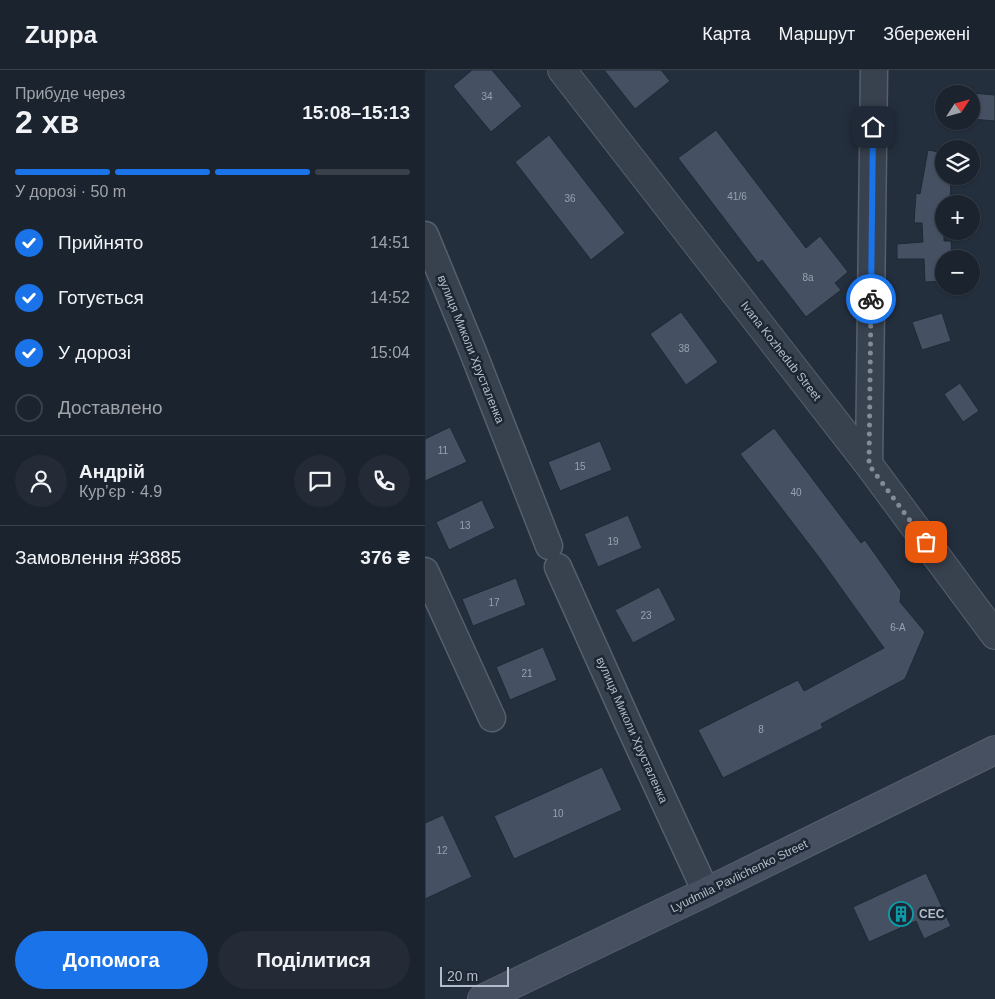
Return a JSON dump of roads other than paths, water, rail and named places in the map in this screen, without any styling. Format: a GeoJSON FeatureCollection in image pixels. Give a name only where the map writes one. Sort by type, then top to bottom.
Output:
{"type":"FeatureCollection","features":[{"type":"Feature","properties":{"kind":"main road","name":"Lyudmila Pavlichenko Street"},"geometry":{"type":"LineString","coordinates":[[482,999],[706,892],[993,750]]}},
{"type":"Feature","properties":{"kind":"street","name":"Ivana Kozhedub Street"},"geometry":{"type":"LineString","coordinates":[[563,70],[869,465],[995,635]]}},
{"type":"Feature","properties":{"kind":"street"},"geometry":{"type":"LineString","coordinates":[[869,465],[874,70]]}},
{"type":"Feature","properties":{"kind":"street","name":"вулиця Миколи Хрусталенка"},"geometry":{"type":"LineString","coordinates":[[425,235],[553,556],[706,892]]}},
{"type":"Feature","properties":{"kind":"street"},"geometry":{"type":"LineString","coordinates":[[425,571],[492,718]]}},
{"type":"Feature","properties":{"kind":"place","name":"СЕС"},"geometry":{"type":"Point","coordinates":[901,914]}}]}
